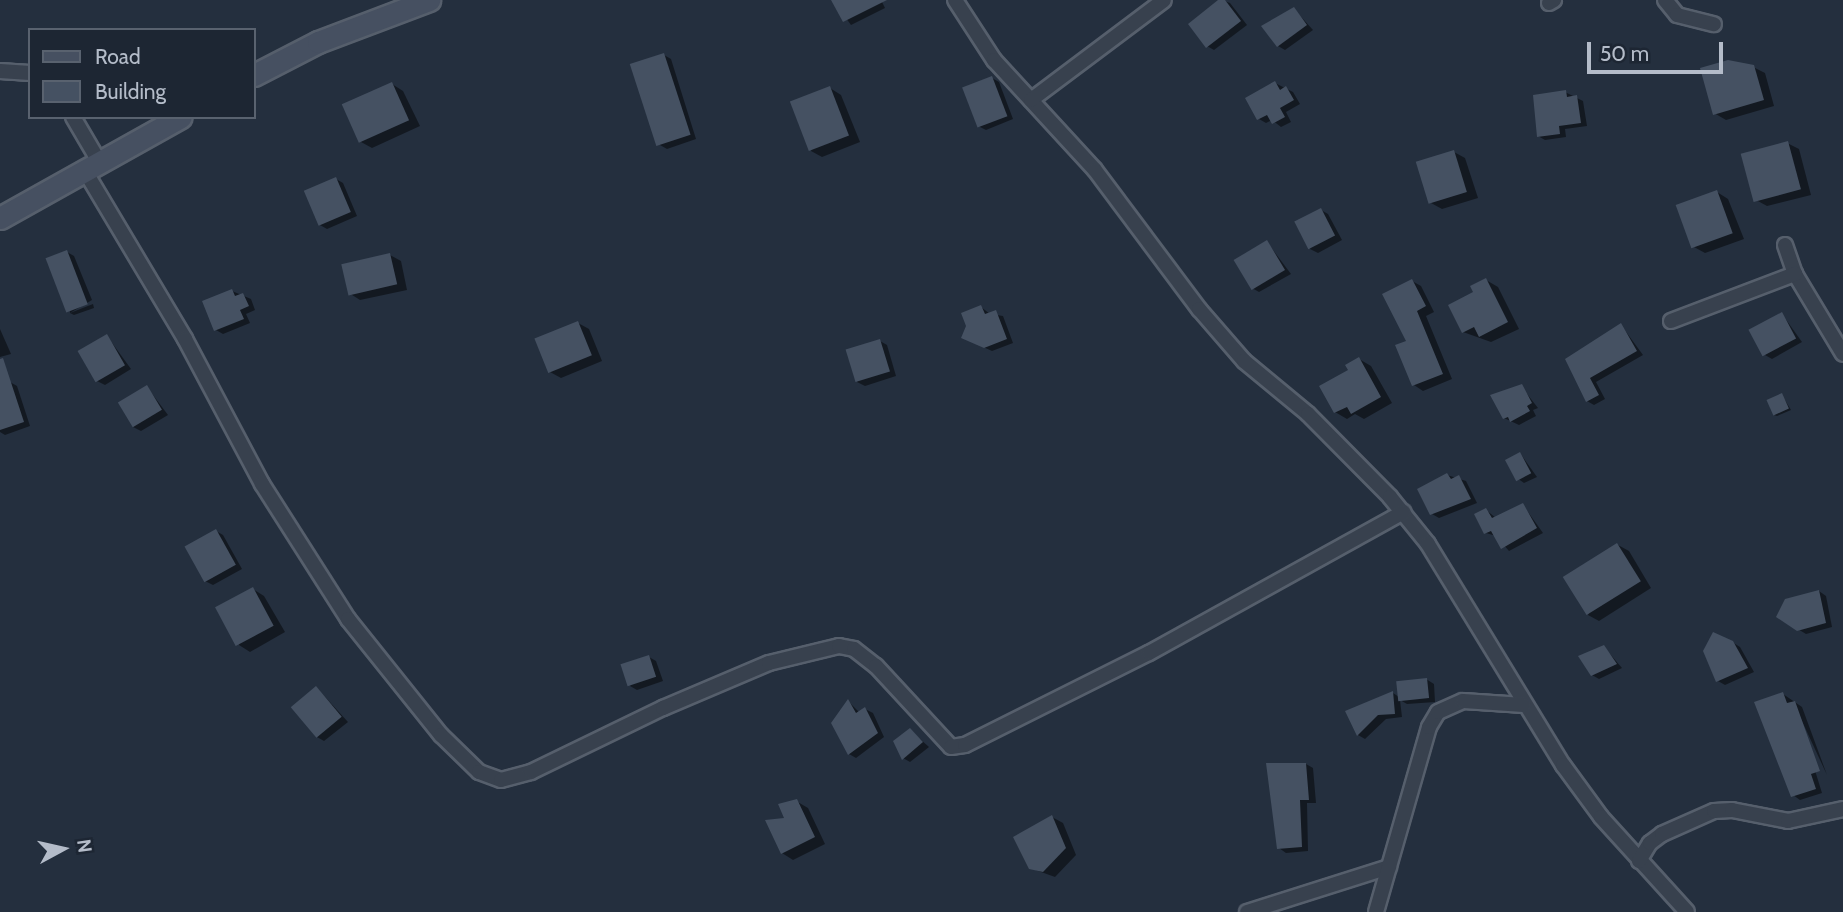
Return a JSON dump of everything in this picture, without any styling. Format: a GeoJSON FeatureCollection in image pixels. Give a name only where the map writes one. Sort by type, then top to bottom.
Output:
{"type":"FeatureCollection","features":[{"type":"Feature","properties":{"kind":"street"},"geometry":{"type":"LineString","coordinates":[[256,74],[318,42],[427,0]]}},
{"type":"Feature","properties":{"kind":"street"},"geometry":{"type":"LineString","coordinates":[[955,0],[993,60],[1095,170],[1199,309],[1244,361],[1308,414],[1403,512],[1428,544],[1524,705],[1571,776],[1639,861],[1687,912]]}},
{"type":"Feature","properties":{"kind":"street"},"geometry":{"type":"LineString","coordinates":[[1031,100],[1164,0]]}},
{"type":"Feature","properties":{"kind":"street"},"geometry":{"type":"LineString","coordinates":[[1665,0],[1677,15],[1713,24]]}},
{"type":"Feature","properties":{"kind":"street"},"geometry":{"type":"LineString","coordinates":[[0,71],[28,73]]}},
{"type":"Feature","properties":{"kind":"street"},"geometry":{"type":"LineString","coordinates":[[73,119],[92,167],[262,484],[348,619],[441,735],[480,772],[501,780],[531,772],[663,708],[769,663],[839,646],[854,649],[876,666],[951,747],[965,745],[1149,653],[1403,512]]}},
{"type":"Feature","properties":{"kind":"street"},"geometry":{"type":"LineString","coordinates":[[0,218],[177,119]]}},
{"type":"Feature","properties":{"kind":"street"},"geometry":{"type":"LineString","coordinates":[[1785,246],[1795,274],[1843,354]]}},
{"type":"Feature","properties":{"kind":"street"},"geometry":{"type":"LineString","coordinates":[[1671,321],[1795,274]]}},
{"type":"Feature","properties":{"kind":"street"},"geometry":{"type":"LineString","coordinates":[[1376,912],[1429,727],[1438,712],[1463,701],[1524,705]]}},
{"type":"Feature","properties":{"kind":"street"},"geometry":{"type":"LineString","coordinates":[[1639,861],[1650,843],[1662,834],[1714,811],[1788,821],[1843,809]]}},
{"type":"Feature","properties":{"kind":"street"},"geometry":{"type":"LineString","coordinates":[[1247,912],[1389,867]]}},
{"type":"Feature","properties":{"kind":"building"},"geometry":{"type":"Polygon","coordinates":[[[831,0],[887,0],[843,22],[831,0]]]}},
{"type":"Feature","properties":{"kind":"building"},"geometry":{"type":"Polygon","coordinates":[[[1218,0],[1225,0],[1241,21],[1206,48],[1188,24],[1218,0]]]}},
{"type":"Feature","properties":{"kind":"building"},"geometry":{"type":"Polygon","coordinates":[[[1294,7],[1307,25],[1277,47],[1261,26],[1294,7]]]}},
{"type":"Feature","properties":{"kind":"building"},"geometry":{"type":"Polygon","coordinates":[[[664,53],[691,135],[656,146],[630,64],[664,53]]]}},
{"type":"Feature","properties":{"kind":"building"},"geometry":{"type":"Polygon","coordinates":[[[1728,60],[1754,65],[1764,100],[1713,115],[1700,68],[1728,60]]]}},
{"type":"Feature","properties":{"kind":"building"},"geometry":{"type":"Polygon","coordinates":[[[992,76],[1007,116],[978,128],[962,87],[992,76]]]}},
{"type":"Feature","properties":{"kind":"building"},"geometry":{"type":"Polygon","coordinates":[[[1275,81],[1280,90],[1286,86],[1294,100],[1280,108],[1285,117],[1272,124],[1267,115],[1257,120],[1245,98],[1275,81]]]}},
{"type":"Feature","properties":{"kind":"building"},"geometry":{"type":"Polygon","coordinates":[[[392,82],[409,120],[359,143],[342,104],[392,82]]]}},
{"type":"Feature","properties":{"kind":"building"},"geometry":{"type":"Polygon","coordinates":[[[830,86],[849,135],[809,151],[790,101],[830,86]]]}},
{"type":"Feature","properties":{"kind":"building"},"geometry":{"type":"Polygon","coordinates":[[[1566,90],[1567,97],[1577,95],[1581,123],[1559,126],[1560,134],[1537,137],[1533,95],[1566,90]]]}},
{"type":"Feature","properties":{"kind":"building"},"geometry":{"type":"Polygon","coordinates":[[[1788,141],[1801,189],[1754,202],[1741,154],[1788,141]]]}},
{"type":"Feature","properties":{"kind":"building"},"geometry":{"type":"Polygon","coordinates":[[[1454,150],[1467,192],[1429,204],[1416,162],[1454,150]]]}},
{"type":"Feature","properties":{"kind":"building"},"geometry":{"type":"Polygon","coordinates":[[[336,177],[351,212],[319,226],[304,191],[336,177]]]}},
{"type":"Feature","properties":{"kind":"building"},"geometry":{"type":"Polygon","coordinates":[[[1717,190],[1733,233],[1691,248],[1676,205],[1717,190]]]}},
{"type":"Feature","properties":{"kind":"building"},"geometry":{"type":"Polygon","coordinates":[[[1321,208],[1335,236],[1308,249],[1294,222],[1321,208]]]}},
{"type":"Feature","properties":{"kind":"building"},"geometry":{"type":"Polygon","coordinates":[[[1267,240],[1285,270],[1252,290],[1234,260],[1267,240]]]}},
{"type":"Feature","properties":{"kind":"building"},"geometry":{"type":"Polygon","coordinates":[[[67,250],[88,304],[66,312],[46,258],[67,250]]]}},
{"type":"Feature","properties":{"kind":"building"},"geometry":{"type":"Polygon","coordinates":[[[390,253],[397,284],[348,295],[341,264],[390,253]]]}},
{"type":"Feature","properties":{"kind":"building"},"geometry":{"type":"Polygon","coordinates":[[[1486,278],[1508,322],[1479,337],[1474,327],[1462,333],[1448,305],[1473,292],[1470,286],[1486,278]]]}},
{"type":"Feature","properties":{"kind":"building"},"geometry":{"type":"Polygon","coordinates":[[[1412,279],[1426,306],[1417,311],[1443,374],[1412,386],[1395,345],[1406,341],[1382,294],[1412,279]]]}},
{"type":"Feature","properties":{"kind":"building"},"geometry":{"type":"Polygon","coordinates":[[[232,289],[235,296],[243,293],[249,306],[240,310],[244,319],[214,331],[202,301],[232,289]]]}},
{"type":"Feature","properties":{"kind":"building"},"geometry":{"type":"Polygon","coordinates":[[[981,305],[985,314],[996,310],[1007,339],[984,348],[961,338],[966,326],[961,313],[981,305]]]}},
{"type":"Feature","properties":{"kind":"building"},"geometry":{"type":"Polygon","coordinates":[[[1782,312],[1796,338],[1763,356],[1748,330],[1782,312]]]}},
{"type":"Feature","properties":{"kind":"building"},"geometry":{"type":"Polygon","coordinates":[[[578,321],[592,355],[548,373],[534,339],[578,321]]]}},
{"type":"Feature","properties":{"kind":"building"},"geometry":{"type":"Polygon","coordinates":[[[1621,323],[1637,351],[1590,378],[1599,395],[1586,402],[1565,359],[1621,323]]]}},
{"type":"Feature","properties":{"kind":"building"},"geometry":{"type":"Polygon","coordinates":[[[107,334],[125,365],[96,382],[78,351],[107,334]]]}},
{"type":"Feature","properties":{"kind":"building"},"geometry":{"type":"Polygon","coordinates":[[[880,339],[890,372],[856,382],[846,350],[880,339]]]}},
{"type":"Feature","properties":{"kind":"building"},"geometry":{"type":"Polygon","coordinates":[[[1359,357],[1381,397],[1351,414],[1347,407],[1334,413],[1319,386],[1348,370],[1345,365],[1359,357]]]}},
{"type":"Feature","properties":{"kind":"building"},"geometry":{"type":"Polygon","coordinates":[[[3,358],[24,422],[0,430],[0,359],[3,358]]]}},
{"type":"Feature","properties":{"kind":"building"},"geometry":{"type":"Polygon","coordinates":[[[1522,384],[1532,403],[1527,406],[1530,411],[1510,422],[1508,417],[1503,419],[1490,395],[1522,384]]]}},
{"type":"Feature","properties":{"kind":"building"},"geometry":{"type":"Polygon","coordinates":[[[147,385],[162,410],[133,427],[118,403],[147,385]]]}},
{"type":"Feature","properties":{"kind":"building"},"geometry":{"type":"Polygon","coordinates":[[[1782,393],[1789,409],[1773,415],[1766,400],[1782,393]]]}},
{"type":"Feature","properties":{"kind":"building"},"geometry":{"type":"Polygon","coordinates":[[[1520,452],[1531,473],[1516,481],[1505,460],[1520,452]]]}},
{"type":"Feature","properties":{"kind":"building"},"geometry":{"type":"Polygon","coordinates":[[[1447,473],[1451,479],[1459,475],[1471,499],[1430,515],[1417,489],[1447,473]]]}},
{"type":"Feature","properties":{"kind":"building"},"geometry":{"type":"Polygon","coordinates":[[[1523,503],[1537,528],[1501,549],[1491,531],[1484,534],[1474,514],[1486,508],[1492,518],[1523,503]]]}},
{"type":"Feature","properties":{"kind":"building"},"geometry":{"type":"Polygon","coordinates":[[[216,529],[236,565],[204,582],[185,546],[216,529]]]}},
{"type":"Feature","properties":{"kind":"building"},"geometry":{"type":"Polygon","coordinates":[[[1617,543],[1641,581],[1587,615],[1563,577],[1617,543]]]}},
{"type":"Feature","properties":{"kind":"building"},"geometry":{"type":"Polygon","coordinates":[[[253,587],[274,626],[236,646],[215,607],[253,587]]]}},
{"type":"Feature","properties":{"kind":"building"},"geometry":{"type":"Polygon","coordinates":[[[1819,590],[1826,623],[1797,631],[1776,617],[1785,599],[1819,590]]]}},
{"type":"Feature","properties":{"kind":"building"},"geometry":{"type":"Polygon","coordinates":[[[1713,632],[1733,641],[1748,668],[1716,682],[1703,651],[1713,632]]]}},
{"type":"Feature","properties":{"kind":"building"},"geometry":{"type":"Polygon","coordinates":[[[1604,645],[1617,664],[1591,676],[1578,656],[1604,645]]]}},
{"type":"Feature","properties":{"kind":"building"},"geometry":{"type":"Polygon","coordinates":[[[649,655],[656,677],[628,686],[620,664],[649,655]]]}},
{"type":"Feature","properties":{"kind":"building"},"geometry":{"type":"Polygon","coordinates":[[[1427,678],[1429,698],[1398,701],[1396,681],[1427,678]]]}},
{"type":"Feature","properties":{"kind":"building"},"geometry":{"type":"Polygon","coordinates":[[[316,686],[342,717],[316,738],[291,707],[316,686]]]}},
{"type":"Feature","properties":{"kind":"building"},"geometry":{"type":"Polygon","coordinates":[[[1393,691],[1395,714],[1378,715],[1357,736],[1345,711],[1393,691]]]}},
{"type":"Feature","properties":{"kind":"building"},"geometry":{"type":"Polygon","coordinates":[[[1783,692],[1787,703],[1795,701],[1820,771],[1811,774],[1816,789],[1791,797],[1754,702],[1783,692]]]}},
{"type":"Feature","properties":{"kind":"building"},"geometry":{"type":"Polygon","coordinates":[[[848,699],[856,713],[865,707],[878,733],[848,755],[831,723],[848,699]]]}},
{"type":"Feature","properties":{"kind":"building"},"geometry":{"type":"Polygon","coordinates":[[[910,728],[923,742],[902,760],[893,741],[910,728]]]}},
{"type":"Feature","properties":{"kind":"building"},"geometry":{"type":"Polygon","coordinates":[[[1266,763],[1306,763],[1309,800],[1300,800],[1302,847],[1277,849],[1266,763]]]}},
{"type":"Feature","properties":{"kind":"building"},"geometry":{"type":"Polygon","coordinates":[[[797,799],[815,837],[781,854],[765,820],[784,818],[778,804],[797,799]]]}},
{"type":"Feature","properties":{"kind":"building"},"geometry":{"type":"Polygon","coordinates":[[[1052,815],[1066,848],[1043,872],[1029,869],[1013,837],[1052,815]]]}}]}
